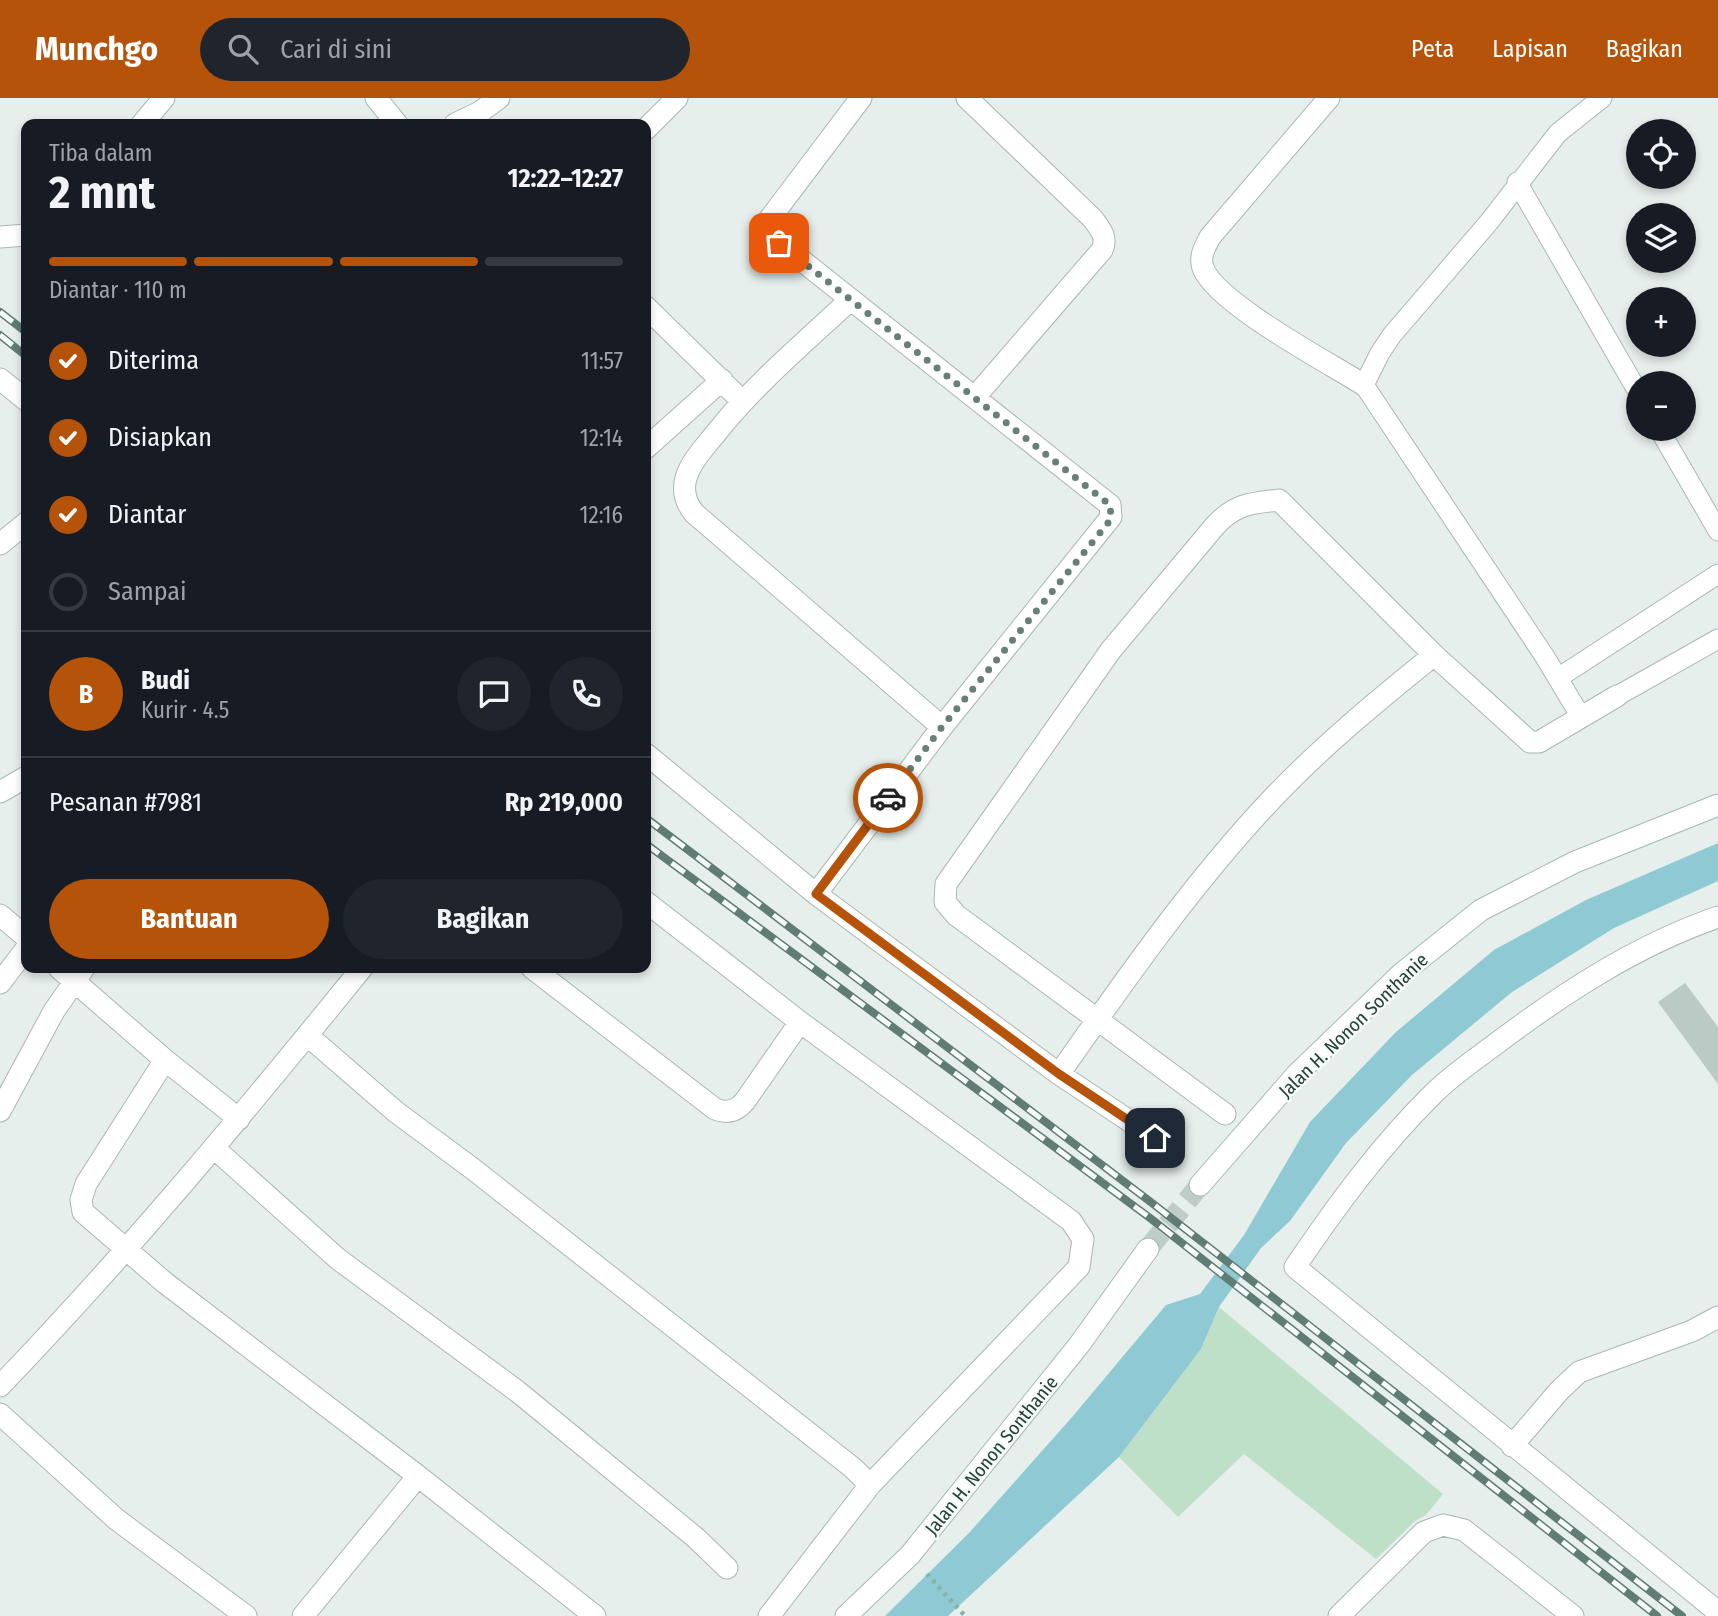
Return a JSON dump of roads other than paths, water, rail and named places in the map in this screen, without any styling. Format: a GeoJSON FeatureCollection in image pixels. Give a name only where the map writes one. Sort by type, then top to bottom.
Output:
{"type":"FeatureCollection","features":[{"type":"Feature","properties":{"kind":"street"},"geometry":{"type":"LineString","coordinates":[[146,119],[164,98]]}},
{"type":"Feature","properties":{"kind":"street"},"geometry":{"type":"LineString","coordinates":[[376,98],[393,119]]}},
{"type":"Feature","properties":{"kind":"street"},"geometry":{"type":"LineString","coordinates":[[465,119],[499,98]]}},
{"type":"Feature","properties":{"kind":"street"},"geometry":{"type":"LineString","coordinates":[[651,124],[677,98]]}},
{"type":"Feature","properties":{"kind":"street"},"geometry":{"type":"LineString","coordinates":[[816,894],[942,727],[1111,517],[1110,505],[762,229],[861,98]]}},
{"type":"Feature","properties":{"kind":"street"},"geometry":{"type":"LineString","coordinates":[[967,98],[1093,219],[1105,241],[1102,250],[975,397]]}},
{"type":"Feature","properties":{"kind":"street"},"geometry":{"type":"LineString","coordinates":[[1329,98],[1210,237],[1202,258],[1203,268],[1210,279],[1256,319],[1364,385]]}},
{"type":"Feature","properties":{"kind":"street"},"geometry":{"type":"LineString","coordinates":[[850,300],[741,401],[695,459],[686,478],[684,491],[687,504],[694,513],[942,727]]}},
{"type":"Feature","properties":{"kind":"street"},"geometry":{"type":"LineString","coordinates":[[651,312],[741,401]]}},
{"type":"Feature","properties":{"kind":"street"},"geometry":{"type":"LineString","coordinates":[[0,379],[21,396]]}},
{"type":"Feature","properties":{"kind":"street"},"geometry":{"type":"LineString","coordinates":[[651,444],[722,380]]}},
{"type":"Feature","properties":{"kind":"street"},"geometry":{"type":"LineString","coordinates":[[1225,1114],[949,909],[945,902],[944,889],[1111,650],[1225,514],[1253,503],[1279,500],[1434,655],[1530,742],[1539,742],[1617,696]]}},
{"type":"Feature","properties":{"kind":"street"},"geometry":{"type":"LineString","coordinates":[[0,544],[21,527]]}},
{"type":"Feature","properties":{"kind":"street"},"geometry":{"type":"LineString","coordinates":[[1059,1074],[1205,875],[1272,798],[1369,707],[1434,655]]}},
{"type":"Feature","properties":{"kind":"street"},"geometry":{"type":"LineString","coordinates":[[651,758],[816,894],[1059,1074],[1155,1138]]}},
{"type":"Feature","properties":{"kind":"street"},"geometry":{"type":"LineString","coordinates":[[0,792],[21,780]]}},
{"type":"Feature","properties":{"kind":"street","name":"Jalan H. Nonon Sonthanie"},"geometry":{"type":"LineString","coordinates":[[1200,1185],[1297,1074],[1401,974],[1481,910],[1575,862],[1718,804]]}},
{"type":"Feature","properties":{"kind":"street"},"geometry":{"type":"LineString","coordinates":[[651,906],[800,1022],[1071,1221],[1083,1239],[1079,1267],[870,1485],[769,1616]]}},
{"type":"Feature","properties":{"kind":"street"},"geometry":{"type":"LineString","coordinates":[[0,915],[21,933]]}},
{"type":"Feature","properties":{"kind":"street"},"geometry":{"type":"LineString","coordinates":[[1718,917],[1657,942],[1576,987],[1436,1091],[1377,1154],[1330,1214],[1295,1267],[1718,1612]]}},
{"type":"Feature","properties":{"kind":"street"},"geometry":{"type":"LineString","coordinates":[[0,983],[21,956]]}},
{"type":"Feature","properties":{"kind":"street"},"geometry":{"type":"LineString","coordinates":[[0,1111],[54,1012],[72,973]]}},
{"type":"Feature","properties":{"kind":"street"},"geometry":{"type":"LineString","coordinates":[[73,973],[164,1060],[239,1119]]}},
{"type":"Feature","properties":{"kind":"street"},"geometry":{"type":"LineString","coordinates":[[0,1386],[214,1149],[358,973]]}},
{"type":"Feature","properties":{"kind":"street"},"geometry":{"type":"LineString","coordinates":[[539,973],[715,1110],[722,1112],[741,1107],[800,1022]]}},
{"type":"Feature","properties":{"kind":"street"},"geometry":{"type":"LineString","coordinates":[[307,1035],[396,1112],[473,1169],[853,1468],[870,1485]]}},
{"type":"Feature","properties":{"kind":"street"},"geometry":{"type":"LineString","coordinates":[[164,1060],[86,1184],[81,1200],[82,1212],[164,1282],[418,1476],[595,1616]]}},
{"type":"Feature","properties":{"kind":"street"},"geometry":{"type":"LineString","coordinates":[[214,1149],[338,1259],[517,1391],[696,1538],[727,1568]]}},
{"type":"Feature","properties":{"kind":"street","name":"Jalan H. Nonon Sonthanie"},"geometry":{"type":"LineString","coordinates":[[846,1616],[911,1555],[1079,1345],[1148,1249]]}},
{"type":"Feature","properties":{"kind":"street"},"geometry":{"type":"LineString","coordinates":[[1512,1446],[1559,1391],[1579,1373],[1692,1331],[1718,1317]]}},
{"type":"Feature","properties":{"kind":"street"},"geometry":{"type":"LineString","coordinates":[[0,1414],[116,1519],[246,1616]]}},
{"type":"Feature","properties":{"kind":"street"},"geometry":{"type":"LineString","coordinates":[[303,1616],[418,1476]]}},
{"type":"Feature","properties":{"kind":"street"},"geometry":{"type":"LineString","coordinates":[[1339,1616],[1424,1532],[1443,1525],[1464,1530],[1573,1616]]}},
{"type":"Feature","properties":{"kind":"lane"},"geometry":{"type":"LineString","coordinates":[[1581,717],[1364,385],[1392,335],[1482,229],[1517,182],[1558,133],[1602,98]]}},
{"type":"Feature","properties":{"kind":"lane"},"geometry":{"type":"LineString","coordinates":[[1517,182],[1626,371]]}},
{"type":"Feature","properties":{"kind":"lane"},"geometry":{"type":"LineString","coordinates":[[1666,441],[1718,531]]}},
{"type":"Feature","properties":{"kind":"lane"},"geometry":{"type":"LineString","coordinates":[[1558,678],[1718,574]]}},
{"type":"Feature","properties":{"kind":"lane"},"geometry":{"type":"LineString","coordinates":[[1617,696],[1718,639]]}},
{"type":"Feature","properties":{"kind":"water"},"geometry":{"type":"Polygon","coordinates":[[[1718,843],[1718,881],[1614,928],[1512,992],[1412,1075],[1346,1143],[1290,1221],[1261,1248],[1219,1307],[1201,1349],[1119,1457],[948,1616],[885,1616],[969,1533],[1073,1416],[1166,1305],[1200,1294],[1244,1235],[1310,1122],[1396,1032],[1494,950],[1586,900],[1718,843]]]}},
{"type":"Feature","properties":{"kind":"tunnel"},"geometry":{"type":"LineString","coordinates":[[1148,1249],[1200,1185]]}},
{"type":"Feature","properties":{"kind":"railway"},"geometry":{"type":"LineString","coordinates":[[0,312],[21,328]]}},
{"type":"Feature","properties":{"kind":"railway"},"geometry":{"type":"LineString","coordinates":[[0,335],[21,352]]}},
{"type":"Feature","properties":{"kind":"railway"},"geometry":{"type":"LineString","coordinates":[[651,822],[1152,1203],[1682,1616]]}},
{"type":"Feature","properties":{"kind":"railway"},"geometry":{"type":"LineString","coordinates":[[651,848],[1150,1218],[1657,1616]]}}]}
